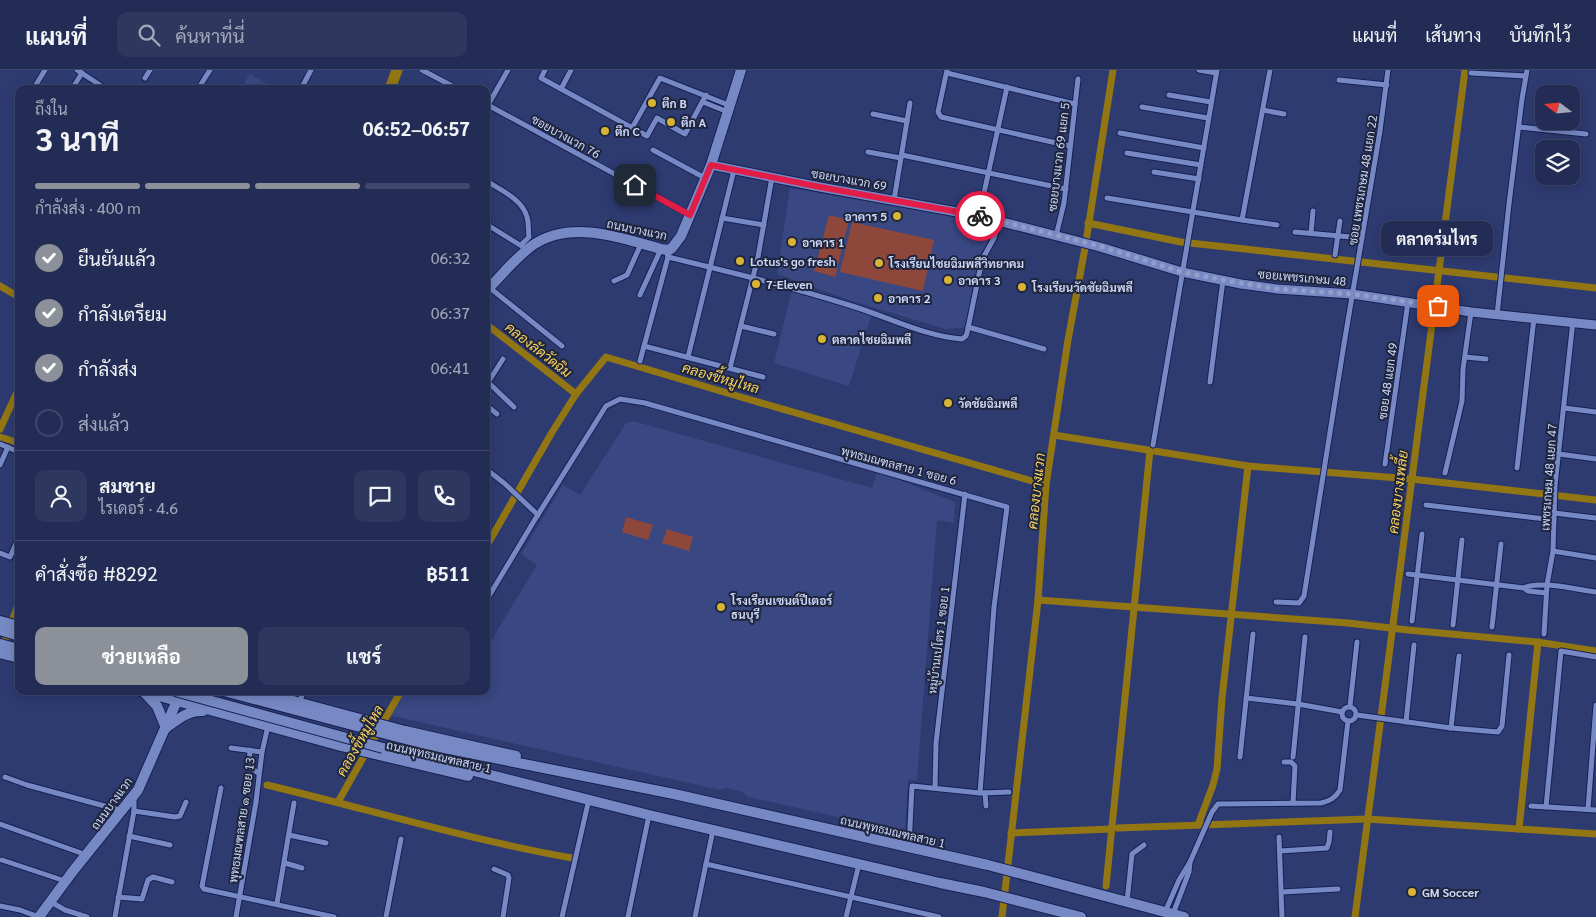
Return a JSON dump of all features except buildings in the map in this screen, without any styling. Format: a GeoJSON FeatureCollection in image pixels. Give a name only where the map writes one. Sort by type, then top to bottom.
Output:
{"type":"FeatureCollection","features":[{"type":"Feature","properties":{"kind":"main road","name":"ถนนบางแวก"},"geometry":{"type":"LineString","coordinates":[[490,288],[524,248],[548,238],[582,233],[607,235],[665,252],[672,248],[676,244],[706,178],[741,70]]}},
{"type":"Feature","properties":{"kind":"main road"},"geometry":{"type":"LineString","coordinates":[[0,621],[15,625]]}},
{"type":"Feature","properties":{"kind":"main road"},"geometry":{"type":"LineString","coordinates":[[0,630],[15,635]]}},
{"type":"Feature","properties":{"kind":"main road"},"geometry":{"type":"LineString","coordinates":[[0,644],[15,648]]}},
{"type":"Feature","properties":{"kind":"main road"},"geometry":{"type":"LineString","coordinates":[[0,653],[15,657]]}},
{"type":"Feature","properties":{"kind":"main road"},"geometry":{"type":"LineString","coordinates":[[146,695],[157,706],[166,728],[196,711],[212,712]]}},
{"type":"Feature","properties":{"kind":"main road"},"geometry":{"type":"LineString","coordinates":[[206,695],[205,702],[210,706],[234,717]]}},
{"type":"Feature","properties":{"kind":"main road","name":"ถนนพุทธมณฑลสาย 1"},"geometry":{"type":"LineString","coordinates":[[239,695],[387,735],[594,778],[988,865],[1184,917]]}},
{"type":"Feature","properties":{"kind":"main road","name":"ถนนบางแวก"},"geometry":{"type":"LineString","coordinates":[[39,917],[134,797],[166,728],[176,696]]}},
{"type":"Feature","properties":{"kind":"main road","name":"ถนนพุทธมณฑลสาย 1"},"geometry":{"type":"LineString","coordinates":[[176,696],[212,712],[341,746],[385,752]]}},
{"type":"Feature","properties":{"kind":"main road","name":"ถนนพุทธมณฑลสาย 1"},"geometry":{"type":"LineString","coordinates":[[176,696],[385,752],[984,892],[1081,917]]}},
{"type":"Feature","properties":{"kind":"main road","name":"ถนนพุทธมณฑลสาย 1"},"geometry":{"type":"LineString","coordinates":[[291,696],[300,703],[357,719],[540,762],[594,778]]}},
{"type":"Feature","properties":{"kind":"street"},"geometry":{"type":"LineString","coordinates":[[36,85],[45,70]]}},
{"type":"Feature","properties":{"kind":"street"},"geometry":{"type":"LineString","coordinates":[[145,78],[150,70]]}},
{"type":"Feature","properties":{"kind":"street"},"geometry":{"type":"LineString","coordinates":[[201,85],[210,70]]}},
{"type":"Feature","properties":{"kind":"street"},"geometry":{"type":"LineString","coordinates":[[303,85],[311,70]]}},
{"type":"Feature","properties":{"kind":"street"},"geometry":{"type":"LineString","coordinates":[[422,70],[450,85]]}},
{"type":"Feature","properties":{"kind":"street"},"geometry":{"type":"LineString","coordinates":[[490,99],[508,70]]}},
{"type":"Feature","properties":{"kind":"street"},"geometry":{"type":"LineString","coordinates":[[545,70],[541,78],[647,136],[656,118],[685,134],[704,102],[706,95]]}},
{"type":"Feature","properties":{"kind":"street"},"geometry":{"type":"LineString","coordinates":[[561,89],[571,70]]}},
{"type":"Feature","properties":{"kind":"street"},"geometry":{"type":"LineString","coordinates":[[1153,445],[1217,72],[1199,70]]}},
{"type":"Feature","properties":{"kind":"street"},"geometry":{"type":"LineString","coordinates":[[1242,220],[1270,70]]}},
{"type":"Feature","properties":{"kind":"street","name":"ซอย เพชรเกษม 48 แยก 22"},"geometry":{"type":"LineString","coordinates":[[1276,602],[1299,603],[1304,596],[1352,294],[1360,255],[1388,70]]}},
{"type":"Feature","properties":{"kind":"street"},"geometry":{"type":"LineString","coordinates":[[1497,315],[1527,70]]}},
{"type":"Feature","properties":{"kind":"street"},"geometry":{"type":"LineString","coordinates":[[1070,146],[941,117],[938,112],[947,71],[1075,104]]}},
{"type":"Feature","properties":{"kind":"street"},"geometry":{"type":"LineString","coordinates":[[74,85],[80,72],[100,85]]}},
{"type":"Feature","properties":{"kind":"street"},"geometry":{"type":"LineString","coordinates":[[1471,73],[1526,76]]}},
{"type":"Feature","properties":{"kind":"street"},"geometry":{"type":"LineString","coordinates":[[632,128],[660,78],[706,95],[729,109]]}},
{"type":"Feature","properties":{"kind":"street","name":"ซอยบางแวก 69 แยก 5"},"geometry":{"type":"LineString","coordinates":[[1056,236],[1066,189],[1078,79]]}},
{"type":"Feature","properties":{"kind":"street"},"geometry":{"type":"LineString","coordinates":[[1339,80],[1387,85]]}},
{"type":"Feature","properties":{"kind":"street"},"geometry":{"type":"LineString","coordinates":[[980,216],[1007,87]]}},
{"type":"Feature","properties":{"kind":"street"},"geometry":{"type":"LineString","coordinates":[[1169,95],[1211,102]]}},
{"type":"Feature","properties":{"kind":"street"},"geometry":{"type":"LineString","coordinates":[[704,102],[729,109]]}},
{"type":"Feature","properties":{"kind":"street"},"geometry":{"type":"LineString","coordinates":[[894,200],[910,103]]}},
{"type":"Feature","properties":{"kind":"street","name":"ซอยบางแวก 76"},"geometry":{"type":"LineString","coordinates":[[490,106],[690,215]]}},
{"type":"Feature","properties":{"kind":"street"},"geometry":{"type":"LineString","coordinates":[[1142,107],[1208,118]]}},
{"type":"Feature","properties":{"kind":"street"},"geometry":{"type":"LineString","coordinates":[[1263,110],[1284,114]]}},
{"type":"Feature","properties":{"kind":"street"},"geometry":{"type":"LineString","coordinates":[[873,114],[907,121]]}},
{"type":"Feature","properties":{"kind":"street"},"geometry":{"type":"LineString","coordinates":[[1519,127],[1586,134]]}},
{"type":"Feature","properties":{"kind":"street"},"geometry":{"type":"LineString","coordinates":[[1120,133],[1204,148]]}},
{"type":"Feature","properties":{"kind":"street"},"geometry":{"type":"LineString","coordinates":[[653,150],[706,178]]}},
{"type":"Feature","properties":{"kind":"street"},"geometry":{"type":"LineString","coordinates":[[868,152],[902,156],[989,172],[1066,189]]}},
{"type":"Feature","properties":{"kind":"street"},"geometry":{"type":"LineString","coordinates":[[1126,153],[1201,165]]}},
{"type":"Feature","properties":{"kind":"street","name":"ซอยบางแวก 69"},"geometry":{"type":"LineString","coordinates":[[711,165],[980,216],[1100,246]]}},
{"type":"Feature","properties":{"kind":"street"},"geometry":{"type":"LineString","coordinates":[[688,358],[734,170]]}},
{"type":"Feature","properties":{"kind":"street"},"geometry":{"type":"LineString","coordinates":[[1154,172],[1199,179]]}},
{"type":"Feature","properties":{"kind":"street"},"geometry":{"type":"LineString","coordinates":[[730,368],[753,279],[772,177]]}},
{"type":"Feature","properties":{"kind":"street"},"geometry":{"type":"LineString","coordinates":[[490,183],[515,200],[524,209],[527,216],[529,237],[524,248],[490,227]]}},
{"type":"Feature","properties":{"kind":"street"},"geometry":{"type":"LineString","coordinates":[[1107,198],[1277,225]]}},
{"type":"Feature","properties":{"kind":"street"},"geometry":{"type":"LineString","coordinates":[[1311,233],[1312,211]]}},
{"type":"Feature","properties":{"kind":"street"},"geometry":{"type":"LineString","coordinates":[[722,218],[764,225]]}},
{"type":"Feature","properties":{"kind":"street"},"geometry":{"type":"LineString","coordinates":[[665,252],[710,268],[795,288],[865,310],[898,323],[955,338],[964,338],[982,260],[994,238],[999,221]]}},
{"type":"Feature","properties":{"kind":"street"},"geometry":{"type":"LineString","coordinates":[[1335,255],[1340,221]]}},
{"type":"Feature","properties":{"kind":"street"},"geometry":{"type":"LineString","coordinates":[[1295,232],[1362,238]]}},
{"type":"Feature","properties":{"kind":"street"},"geometry":{"type":"LineString","coordinates":[[614,281],[627,275],[640,244]]}},
{"type":"Feature","properties":{"kind":"street","name":"ซอยเพชรเกษม 48"},"geometry":{"type":"LineString","coordinates":[[1100,246],[1182,272],[1277,289],[1352,294],[1471,312],[1596,324]]}},
{"type":"Feature","properties":{"kind":"street"},"geometry":{"type":"LineString","coordinates":[[640,295],[665,252]]}},
{"type":"Feature","properties":{"kind":"street"},"geometry":{"type":"LineString","coordinates":[[640,361],[665,252]]}},
{"type":"Feature","properties":{"kind":"street"},"geometry":{"type":"LineString","coordinates":[[1210,382],[1223,280]]}},
{"type":"Feature","properties":{"kind":"street"},"geometry":{"type":"LineString","coordinates":[[490,292],[562,346]]}},
{"type":"Feature","properties":{"kind":"street","name":"ซอย 48 แยก 49"},"geometry":{"type":"LineString","coordinates":[[1385,464],[1408,302]]}},
{"type":"Feature","properties":{"kind":"street"},"geometry":{"type":"LineString","coordinates":[[1445,472],[1462,401],[1471,312]]}},
{"type":"Feature","properties":{"kind":"street"},"geometry":{"type":"LineString","coordinates":[[1517,468],[1534,318]]}},
{"type":"Feature","properties":{"kind":"street","name":"เพชรเกษม 48 แยก 47"},"geometry":{"type":"LineString","coordinates":[[1544,634],[1546,593],[1553,551],[1555,484],[1573,321]]}},
{"type":"Feature","properties":{"kind":"street"},"geometry":{"type":"LineString","coordinates":[[741,326],[774,334]]}},
{"type":"Feature","properties":{"kind":"street"},"geometry":{"type":"LineString","coordinates":[[968,327],[1044,349]]}},
{"type":"Feature","properties":{"kind":"street"},"geometry":{"type":"LineString","coordinates":[[644,346],[763,377]]}},
{"type":"Feature","properties":{"kind":"street"},"geometry":{"type":"LineString","coordinates":[[1465,357],[1486,359]]}},
{"type":"Feature","properties":{"kind":"street"},"geometry":{"type":"LineString","coordinates":[[490,378],[504,359]]}},
{"type":"Feature","properties":{"kind":"street"},"geometry":{"type":"LineString","coordinates":[[490,385],[514,408]]}},
{"type":"Feature","properties":{"kind":"street","name":"พุทธมณฑลสาย 1 ซอย 6"},"geometry":{"type":"LineString","coordinates":[[490,594],[606,406],[620,399],[645,403],[1007,507],[994,607],[982,793]]}},
{"type":"Feature","properties":{"kind":"street"},"geometry":{"type":"LineString","coordinates":[[490,408],[498,414]]}},
{"type":"Feature","properties":{"kind":"street"},"geometry":{"type":"LineString","coordinates":[[1564,408],[1596,412]]}},
{"type":"Feature","properties":{"kind":"street"},"geometry":{"type":"LineString","coordinates":[[0,444],[15,450]]}},
{"type":"Feature","properties":{"kind":"street"},"geometry":{"type":"LineString","coordinates":[[0,465],[8,447]]}},
{"type":"Feature","properties":{"kind":"street"},"geometry":{"type":"LineString","coordinates":[[1559,454],[1596,459]]}},
{"type":"Feature","properties":{"kind":"street"},"geometry":{"type":"LineString","coordinates":[[490,472],[538,515]]}},
{"type":"Feature","properties":{"kind":"street","name":"หมู่บ้านเปโตร 1 ซอย 1"},"geometry":{"type":"LineString","coordinates":[[935,788],[936,743],[965,494]]}},
{"type":"Feature","properties":{"kind":"street"},"geometry":{"type":"LineString","coordinates":[[1426,505],[1554,520]]}},
{"type":"Feature","properties":{"kind":"street"},"geometry":{"type":"LineString","coordinates":[[1554,513],[1596,518]]}},
{"type":"Feature","properties":{"kind":"street"},"geometry":{"type":"LineString","coordinates":[[1412,621],[1422,534]]}},
{"type":"Feature","properties":{"kind":"street"},"geometry":{"type":"LineString","coordinates":[[1453,625],[1462,540]]}},
{"type":"Feature","properties":{"kind":"street"},"geometry":{"type":"LineString","coordinates":[[1492,627],[1501,544]]}},
{"type":"Feature","properties":{"kind":"street"},"geometry":{"type":"LineString","coordinates":[[0,553],[10,557],[15,546]]}},
{"type":"Feature","properties":{"kind":"street"},"geometry":{"type":"LineString","coordinates":[[1553,551],[1596,558]]}},
{"type":"Feature","properties":{"kind":"street"},"geometry":{"type":"LineString","coordinates":[[1408,574],[1524,588],[1529,585],[1596,592]]}},
{"type":"Feature","properties":{"kind":"street"},"geometry":{"type":"LineString","coordinates":[[1524,588],[1528,592],[1546,593]]}},
{"type":"Feature","properties":{"kind":"street"},"geometry":{"type":"LineString","coordinates":[[1240,757],[1253,634]]}},
{"type":"Feature","properties":{"kind":"street"},"geometry":{"type":"LineString","coordinates":[[1293,757],[1304,638]]}},
{"type":"Feature","properties":{"kind":"street"},"geometry":{"type":"LineString","coordinates":[[1350,706],[1357,642]]}},
{"type":"Feature","properties":{"kind":"street"},"geometry":{"type":"LineString","coordinates":[[1406,722],[1414,645]]}},
{"type":"Feature","properties":{"kind":"street"},"geometry":{"type":"LineString","coordinates":[[1546,807],[1561,652],[1596,656]]}},
{"type":"Feature","properties":{"kind":"street"},"geometry":{"type":"LineString","coordinates":[[1357,715],[1495,732],[1500,730],[1509,655]]}},
{"type":"Feature","properties":{"kind":"street"},"geometry":{"type":"LineString","coordinates":[[1451,728],[1459,656]]}},
{"type":"Feature","properties":{"kind":"street"},"geometry":{"type":"LineString","coordinates":[[300,703],[302,695]]}},
{"type":"Feature","properties":{"kind":"street"},"geometry":{"type":"LineString","coordinates":[[1246,698],[1298,704],[1342,712]]}},
{"type":"Feature","properties":{"kind":"street"},"geometry":{"type":"LineString","coordinates":[[1588,809],[1596,705]]}},
{"type":"Feature","properties":{"kind":"street"},"geometry":{"type":"LineString","coordinates":[[1342,712],[1350,706]]}},
{"type":"Feature","properties":{"kind":"street"},"geometry":{"type":"LineString","coordinates":[[1350,706],[1355,709],[1357,715]]}},
{"type":"Feature","properties":{"kind":"street"},"geometry":{"type":"LineString","coordinates":[[1342,712],[1343,717],[1348,721],[1354,720],[1357,715]]}},
{"type":"Feature","properties":{"kind":"street"},"geometry":{"type":"LineString","coordinates":[[1169,913],[1179,880],[1190,862],[1208,820],[1218,804],[1321,803],[1336,797],[1340,790],[1348,721]]}},
{"type":"Feature","properties":{"kind":"street","name":"พุทธมณฑลสาย ๑ ซอย 13"},"geometry":{"type":"LineString","coordinates":[[236,917],[256,802],[258,773],[268,726]]}},
{"type":"Feature","properties":{"kind":"street"},"geometry":{"type":"LineString","coordinates":[[231,748],[262,752]]}},
{"type":"Feature","properties":{"kind":"street"},"geometry":{"type":"LineString","coordinates":[[250,750],[249,766],[258,773]]}},
{"type":"Feature","properties":{"kind":"street"},"geometry":{"type":"LineString","coordinates":[[1284,762],[1291,762],[1295,766],[1293,803]]}},
{"type":"Feature","properties":{"kind":"street"},"geometry":{"type":"LineString","coordinates":[[5,778],[123,811]]}},
{"type":"Feature","properties":{"kind":"street"},"geometry":{"type":"LineString","coordinates":[[909,847],[912,786],[982,793],[1009,792]]}},
{"type":"Feature","properties":{"kind":"street"},"geometry":{"type":"LineString","coordinates":[[221,788],[202,886],[204,889],[277,903],[334,917]]}},
{"type":"Feature","properties":{"kind":"street"},"geometry":{"type":"LineString","coordinates":[[982,793],[986,806]]}},
{"type":"Feature","properties":{"kind":"street"},"geometry":{"type":"LineString","coordinates":[[115,917],[134,811],[134,797]]}},
{"type":"Feature","properties":{"kind":"street"},"geometry":{"type":"LineString","coordinates":[[562,917],[589,799]]}},
{"type":"Feature","properties":{"kind":"street"},"geometry":{"type":"LineString","coordinates":[[134,811],[168,817],[180,816],[186,802]]}},
{"type":"Feature","properties":{"kind":"street"},"geometry":{"type":"LineString","coordinates":[[277,903],[294,803]]}},
{"type":"Feature","properties":{"kind":"street"},"geometry":{"type":"LineString","coordinates":[[1531,806],[1596,810]]}},
{"type":"Feature","properties":{"kind":"street"},"geometry":{"type":"LineString","coordinates":[[628,917],[649,815]]}},
{"type":"Feature","properties":{"kind":"street"},"geometry":{"type":"LineString","coordinates":[[0,824],[81,853],[85,857]]}},
{"type":"Feature","properties":{"kind":"street"},"geometry":{"type":"LineString","coordinates":[[695,917],[713,830]]}},
{"type":"Feature","properties":{"kind":"street"},"geometry":{"type":"LineString","coordinates":[[1280,851],[1327,848],[1330,832]]}},
{"type":"Feature","properties":{"kind":"street"},"geometry":{"type":"LineString","coordinates":[[289,835],[326,843]]}},
{"type":"Feature","properties":{"kind":"street"},"geometry":{"type":"LineString","coordinates":[[129,836],[170,845]]}},
{"type":"Feature","properties":{"kind":"street"},"geometry":{"type":"LineString","coordinates":[[1279,837],[1282,917]]}},
{"type":"Feature","properties":{"kind":"street"},"geometry":{"type":"LineString","coordinates":[[386,917],[401,839]]}},
{"type":"Feature","properties":{"kind":"street"},"geometry":{"type":"LineString","coordinates":[[1126,902],[1132,854],[1144,845]]}},
{"type":"Feature","properties":{"kind":"street"},"geometry":{"type":"LineString","coordinates":[[2,860],[66,882]]}},
{"type":"Feature","properties":{"kind":"street"},"geometry":{"type":"LineString","coordinates":[[285,863],[302,868]]}},
{"type":"Feature","properties":{"kind":"street"},"geometry":{"type":"LineString","coordinates":[[846,917],[859,863]]}},
{"type":"Feature","properties":{"kind":"street"},"geometry":{"type":"LineString","coordinates":[[706,864],[939,917]]}},
{"type":"Feature","properties":{"kind":"street"},"geometry":{"type":"LineString","coordinates":[[494,870],[508,875],[510,878],[503,917]]}},
{"type":"Feature","properties":{"kind":"street"},"geometry":{"type":"LineString","coordinates":[[118,897],[142,900],[148,880],[153,877],[172,882]]}},
{"type":"Feature","properties":{"kind":"street"},"geometry":{"type":"LineString","coordinates":[[1282,892],[1338,889]]}},
{"type":"Feature","properties":{"kind":"street"},"geometry":{"type":"LineString","coordinates":[[50,902],[65,910],[87,917]]}},
{"type":"Feature","properties":{"kind":"street"},"geometry":{"type":"LineString","coordinates":[[0,906],[20,910],[39,917]]}},
{"type":"Feature","properties":{"kind":"street"},"geometry":{"type":"LineString","coordinates":[[905,917],[907,910]]}},
{"type":"Feature","properties":{"kind":"shaded area"},"geometry":{"type":"Polygon","coordinates":[[[250,74],[269,85],[243,85],[250,74]]]}},
{"type":"Feature","properties":{"kind":"shaded area","name":"โรงเรียนไชยฉิมพลีวิทยาคม"},"geometry":{"type":"Polygon","coordinates":[[[790,188],[993,223],[989,241],[981,252],[967,326],[945,329],[852,301],[777,274],[790,188]]]}},
{"type":"Feature","properties":{"kind":"shaded area"},"geometry":{"type":"Polygon","coordinates":[[[829,215],[849,220],[835,277],[814,271],[829,215]]]}},
{"type":"Feature","properties":{"kind":"shaded area"},"geometry":{"type":"Polygon","coordinates":[[[852,222],[934,240],[923,291],[840,272],[852,222]]]}},
{"type":"Feature","properties":{"kind":"shaded area","name":"ตลาดไชยฉิมพลี"},"geometry":{"type":"Polygon","coordinates":[[[792,290],[871,316],[849,386],[774,363],[792,290]]]}},
{"type":"Feature","properties":{"kind":"shaded area","name":"โรงเรียนเซนต์ปีเตอร์ ธนบุรี"},"geometry":{"type":"Polygon","coordinates":[[[633,421],[872,488],[877,471],[955,502],[954,523],[937,520],[917,780],[908,780],[905,832],[748,797],[743,792],[726,788],[720,790],[389,715],[401,695],[490,695],[490,642],[537,565],[521,554],[563,485],[580,495],[626,423],[633,421]]]}},
{"type":"Feature","properties":{"kind":"shaded area"},"geometry":{"type":"Polygon","coordinates":[[[626,517],[653,525],[648,540],[622,532],[626,517]]]}},
{"type":"Feature","properties":{"kind":"shaded area"},"geometry":{"type":"Polygon","coordinates":[[[667,529],[693,537],[689,551],[662,543],[667,529]]]}},
{"type":"Feature","properties":{"kind":"waterway"},"geometry":{"type":"LineString","coordinates":[[391,85],[397,70]]}},
{"type":"Feature","properties":{"kind":"waterway","name":"คลองบางแวก"},"geometry":{"type":"LineString","coordinates":[[1002,917],[1038,600],[1046,485],[1113,70]]}},
{"type":"Feature","properties":{"kind":"waterway","name":"คลองบางเพลี้ย"},"geometry":{"type":"LineString","coordinates":[[1355,917],[1465,70]]}},
{"type":"Feature","properties":{"kind":"waterway"},"geometry":{"type":"LineString","coordinates":[[1088,223],[1181,242],[1596,288]]}},
{"type":"Feature","properties":{"kind":"waterway"},"geometry":{"type":"LineString","coordinates":[[0,286],[15,295]]}},
{"type":"Feature","properties":{"kind":"waterway","name":"คลองลัดวัดฉิม"},"geometry":{"type":"LineString","coordinates":[[490,327],[576,394]]}},
{"type":"Feature","properties":{"kind":"waterway","name":"คลองขี้หมูไหล"},"geometry":{"type":"LineString","coordinates":[[490,540],[576,394],[606,357],[1046,485]]}},
{"type":"Feature","properties":{"kind":"waterway"},"geometry":{"type":"LineString","coordinates":[[0,429],[15,397]]}},
{"type":"Feature","properties":{"kind":"waterway"},"geometry":{"type":"LineString","coordinates":[[1054,435],[1248,466],[1411,479],[1596,500]]}},
{"type":"Feature","properties":{"kind":"waterway"},"geometry":{"type":"LineString","coordinates":[[0,437],[15,442]]}},
{"type":"Feature","properties":{"kind":"waterway"},"geometry":{"type":"LineString","coordinates":[[1106,886],[1150,450]]}},
{"type":"Feature","properties":{"kind":"waterway"},"geometry":{"type":"LineString","coordinates":[[1198,825],[1217,769],[1222,698],[1248,466]]}},
{"type":"Feature","properties":{"kind":"waterway"},"geometry":{"type":"LineString","coordinates":[[1038,600],[1348,623],[1537,642],[1596,651]]}},
{"type":"Feature","properties":{"kind":"waterway"},"geometry":{"type":"LineString","coordinates":[[2,649],[15,613]]}},
{"type":"Feature","properties":{"kind":"waterway"},"geometry":{"type":"LineString","coordinates":[[1519,829],[1538,642]]}},
{"type":"Feature","properties":{"kind":"waterway","name":"คลองขี้หมูไหล"},"geometry":{"type":"LineString","coordinates":[[338,802],[399,695]]}},
{"type":"Feature","properties":{"kind":"waterway"},"geometry":{"type":"LineString","coordinates":[[267,785],[457,833],[572,858]]}},
{"type":"Feature","properties":{"kind":"waterway"},"geometry":{"type":"LineString","coordinates":[[1118,828],[1367,819],[1596,834]]}},
{"type":"Feature","properties":{"kind":"waterway"},"geometry":{"type":"LineString","coordinates":[[1011,833],[1112,829]]}},
{"type":"Feature","properties":{"kind":"way so far"},"geometry":{"type":"LineString","coordinates":[[980,216],[1100,246],[1182,272],[1241,284],[1277,289],[1352,294],[1438,306]]}},
{"type":"Feature","properties":{"kind":"place","name":"ตึก B"},"geometry":{"type":"Point","coordinates":[652,103]}},
{"type":"Feature","properties":{"kind":"place","name":"ตึก A"},"geometry":{"type":"Point","coordinates":[671,122]}},
{"type":"Feature","properties":{"kind":"place","name":"ตึก C"},"geometry":{"type":"Point","coordinates":[605,131]}},
{"type":"Feature","properties":{"kind":"place","name":"อาคาร 5"},"geometry":{"type":"Point","coordinates":[897,216]}},
{"type":"Feature","properties":{"kind":"place","name":"อาคาร 1"},"geometry":{"type":"Point","coordinates":[792,242]}},
{"type":"Feature","properties":{"kind":"place","name":"Lotus's go fresh"},"geometry":{"type":"Point","coordinates":[740,261]}},
{"type":"Feature","properties":{"kind":"place","name":"โรงเรียนไชยฉิมพลีวิทยาคม"},"geometry":{"type":"Point","coordinates":[879,263]}},
{"type":"Feature","properties":{"kind":"place","name":"อาคาร 3"},"geometry":{"type":"Point","coordinates":[948,280]}},
{"type":"Feature","properties":{"kind":"place","name":"7-Eleven"},"geometry":{"type":"Point","coordinates":[756,284]}},
{"type":"Feature","properties":{"kind":"place","name":"โรงเรียนวัดชัยฉิมพลี"},"geometry":{"type":"Point","coordinates":[1022,287]}},
{"type":"Feature","properties":{"kind":"place","name":"อาคาร 2"},"geometry":{"type":"Point","coordinates":[878,298]}},
{"type":"Feature","properties":{"kind":"place","name":"ตลาดร่มไทร"},"geometry":{"type":"Point","coordinates":[1438,306]}},
{"type":"Feature","properties":{"kind":"place","name":"ตลาดไชยฉิมพลี"},"geometry":{"type":"Point","coordinates":[822,339]}},
{"type":"Feature","properties":{"kind":"place","name":"วัดชัยฉิมพลี"},"geometry":{"type":"Point","coordinates":[948,403]}},
{"type":"Feature","properties":{"kind":"place","name":"โรงเรียนเซนต์ปีเตอร์ ธนบุรี"},"geometry":{"type":"Point","coordinates":[721,607]}},
{"type":"Feature","properties":{"kind":"place","name":"GM Soccer"},"geometry":{"type":"Point","coordinates":[1412,892]}},
{"type":"Feature","properties":{"kind":"route"},"geometry":{"type":"LineString","coordinates":[[635,185],[690,215],[711,165],[980,216]]}}]}
